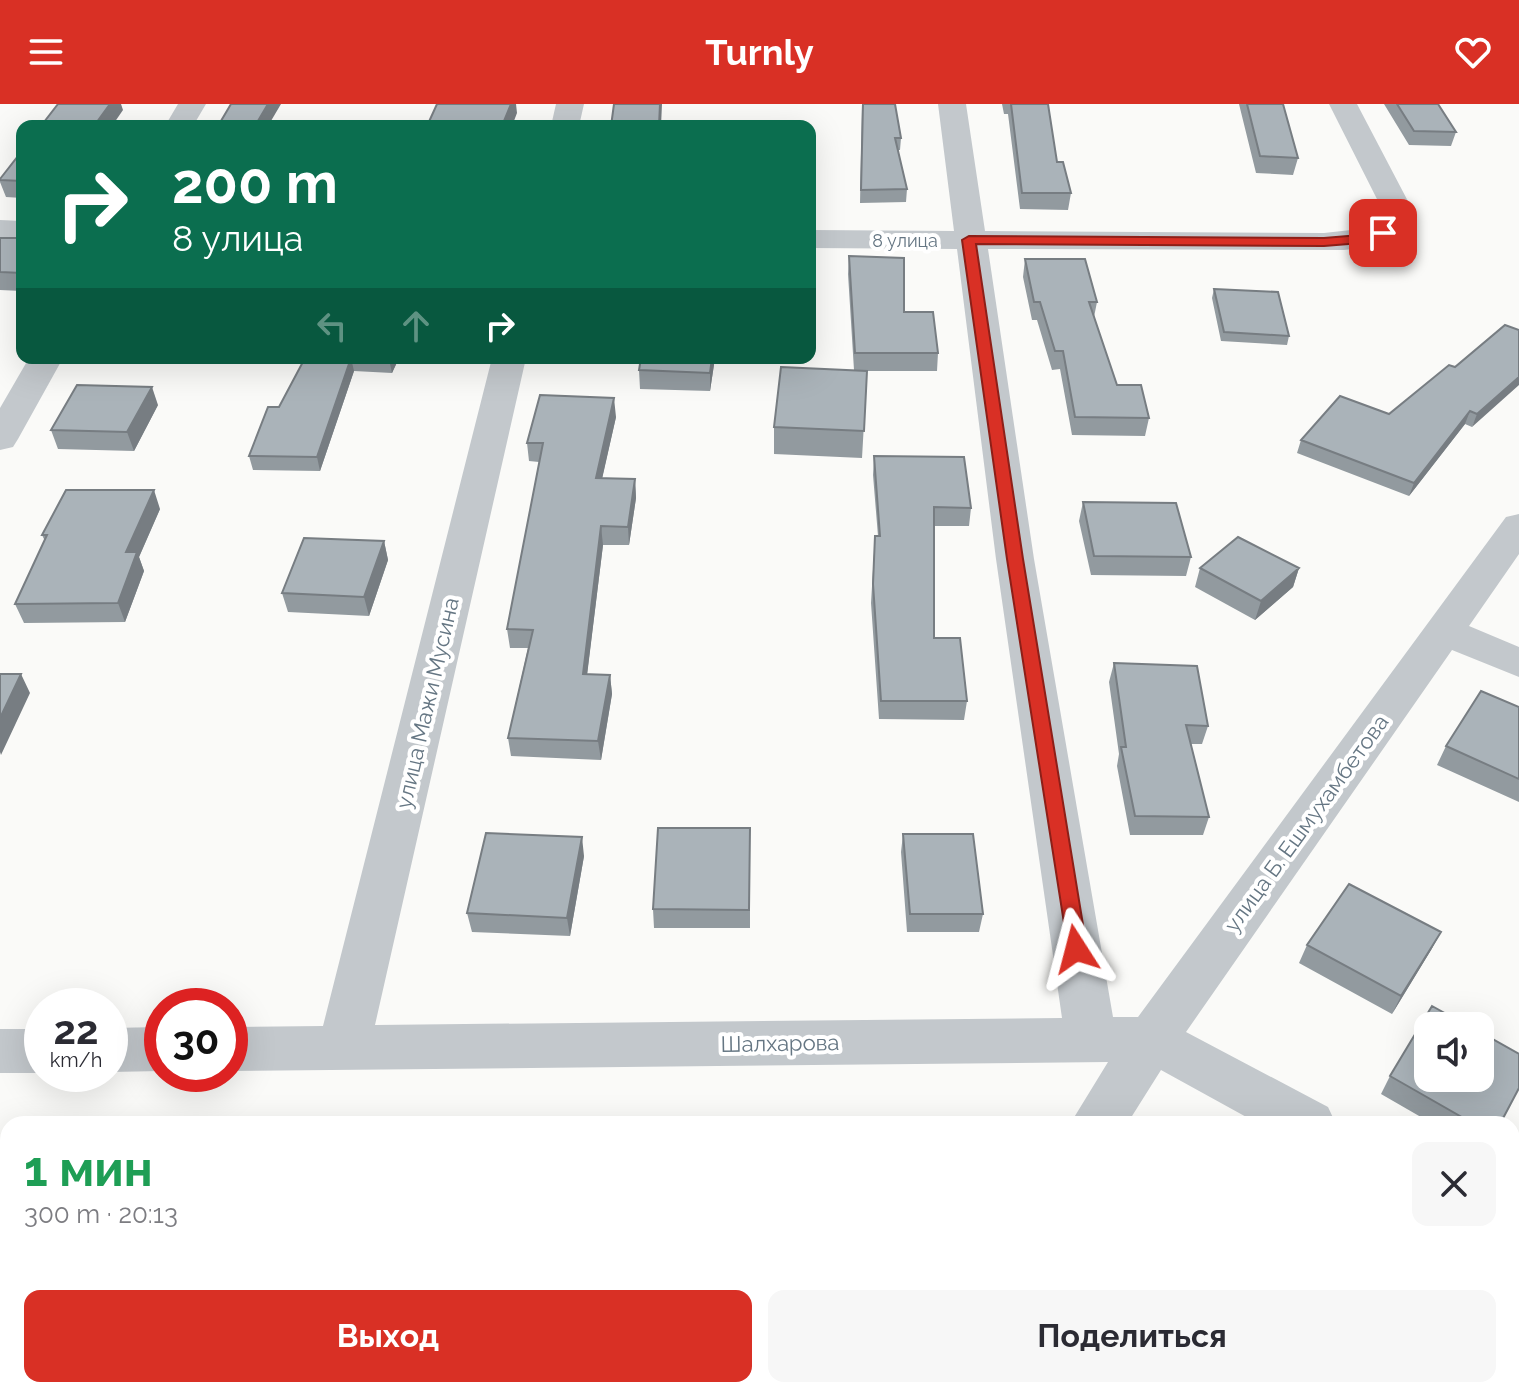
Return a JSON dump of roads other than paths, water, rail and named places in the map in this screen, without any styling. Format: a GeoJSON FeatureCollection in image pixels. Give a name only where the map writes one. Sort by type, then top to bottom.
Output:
{"type":"FeatureCollection","features":[{"type":"Feature","properties":{"kind":"street"},"geometry":{"type":"LineString","coordinates":[[952,104],[1015,559],[1091,1039]]}},
{"type":"Feature","properties":{"kind":"street","name":"8 улица"},"geometry":{"type":"LineString","coordinates":[[816,239],[1324,242],[1361,239],[1383,233],[1395,222],[1396,207],[1343,104]]}},
{"type":"Feature","properties":{"kind":"street"},"geometry":{"type":"LineString","coordinates":[[0,439],[43,364]]}},
{"type":"Feature","properties":{"kind":"street","name":"улица Мажи Мусина"},"geometry":{"type":"LineString","coordinates":[[344,1047],[508,364]]}},
{"type":"Feature","properties":{"kind":"street","name":"улица Б. Ешмухамбетова"},"geometry":{"type":"LineString","coordinates":[[1102,1116],[1152,1039],[1519,526]]}},
{"type":"Feature","properties":{"kind":"street"},"geometry":{"type":"LineString","coordinates":[[1444,631],[1519,663]]}},
{"type":"Feature","properties":{"kind":"street","name":"Шалхарова"},"geometry":{"type":"LineString","coordinates":[[248,1049],[1152,1039],[1294,1116]]}},
{"type":"Feature","properties":{"kind":"street"},"geometry":{"type":"LineString","coordinates":[[0,1051],[24,1051]]}}]}
